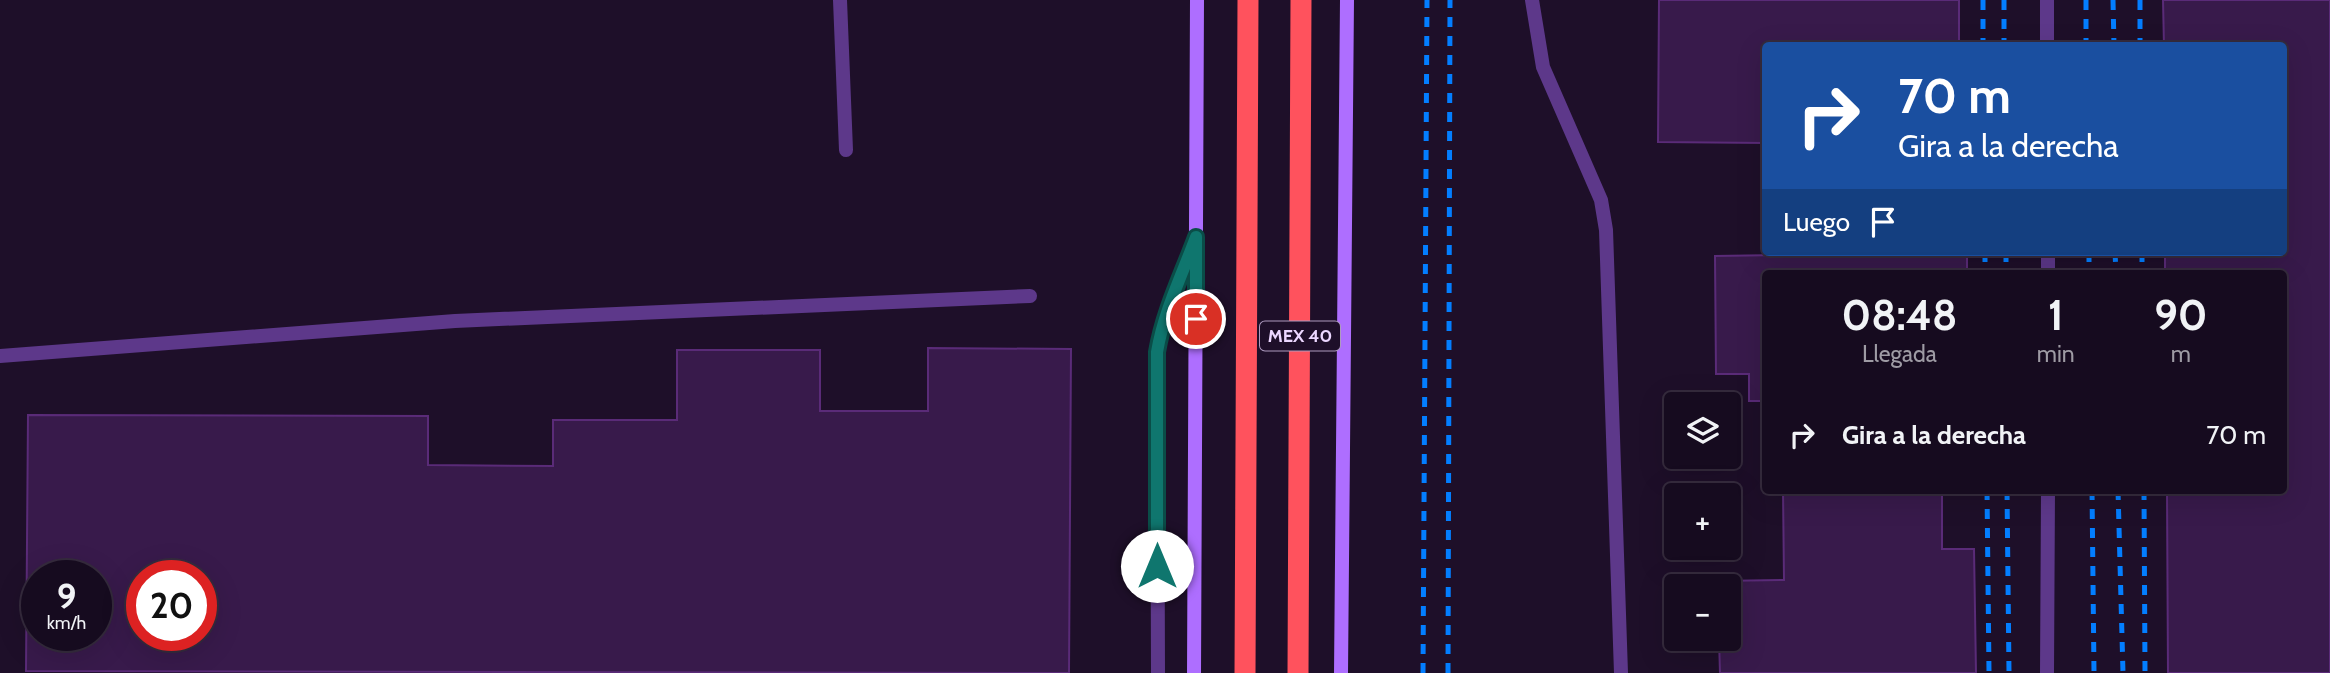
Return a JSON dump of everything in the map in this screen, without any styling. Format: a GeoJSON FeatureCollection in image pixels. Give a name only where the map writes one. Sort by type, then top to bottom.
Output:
{"type":"FeatureCollection","features":[{"type":"Feature","properties":{"kind":"highway","name":"MEX 40"},"geometry":{"type":"LineString","coordinates":[[1245,673],[1248,0]]}},
{"type":"Feature","properties":{"kind":"highway","name":"MEX 40"},"geometry":{"type":"LineString","coordinates":[[1298,673],[1301,0]]}},
{"type":"Feature","properties":{"kind":"street"},"geometry":{"type":"LineString","coordinates":[[1194,673],[1197,0]]}},
{"type":"Feature","properties":{"kind":"street"},"geometry":{"type":"LineString","coordinates":[[1341,673],[1347,0]]}},
{"type":"Feature","properties":{"kind":"lane"},"geometry":{"type":"LineString","coordinates":[[840,0],[846,150]]}},
{"type":"Feature","properties":{"kind":"lane"},"geometry":{"type":"LineString","coordinates":[[1532,0],[1543,67],[1601,200],[1606,229],[1621,673]]}},
{"type":"Feature","properties":{"kind":"lane"},"geometry":{"type":"LineString","coordinates":[[2047,0],[2047,42]]}},
{"type":"Feature","properties":{"kind":"lane"},"geometry":{"type":"LineString","coordinates":[[1158,673],[1157,352],[1169,304],[1196,237]]}},
{"type":"Feature","properties":{"kind":"lane"},"geometry":{"type":"LineString","coordinates":[[0,356],[455,321],[1030,296]]}},
{"type":"Feature","properties":{"kind":"lane"},"geometry":{"type":"LineString","coordinates":[[2047,673],[2048,494]]}},
{"type":"Feature","properties":{"kind":"building"},"geometry":{"type":"Polygon","coordinates":[[[1659,0],[1959,0],[1959,42],[1762,42],[1762,143],[1658,142],[1659,0]]]}},
{"type":"Feature","properties":{"kind":"building"},"geometry":{"type":"Polygon","coordinates":[[[2163,0],[2330,0],[2330,673],[2168,673],[2167,494],[2287,494],[2287,270],[2165,270],[2165,256],[2287,256],[2287,42],[2164,42],[2163,0]]]}},
{"type":"Feature","properties":{"kind":"building"},"geometry":{"type":"Polygon","coordinates":[[[1715,256],[1967,256],[1967,270],[1762,270],[1762,401],[1749,401],[1749,374],[1716,374],[1715,256]]]}},
{"type":"Feature","properties":{"kind":"building"},"geometry":{"type":"Polygon","coordinates":[[[928,348],[1071,349],[1069,673],[26,671],[26,651],[112,651],[112,560],[27,560],[28,415],[428,416],[428,465],[553,466],[553,420],[677,420],[677,350],[820,350],[820,411],[928,411],[928,348]]]}},
{"type":"Feature","properties":{"kind":"building"},"geometry":{"type":"Polygon","coordinates":[[[1783,494],[1942,494],[1942,549],[1974,549],[1976,673],[1720,673],[1719,651],[1741,651],[1741,581],[1784,580],[1783,494]]]}},
{"type":"Feature","properties":{"kind":"railway"},"geometry":{"type":"LineString","coordinates":[[1423,673],[1427,0]]}},
{"type":"Feature","properties":{"kind":"railway"},"geometry":{"type":"LineString","coordinates":[[1448,673],[1450,0]]}},
{"type":"Feature","properties":{"kind":"railway"},"geometry":{"type":"LineString","coordinates":[[1983,0],[1983,42]]}},
{"type":"Feature","properties":{"kind":"railway"},"geometry":{"type":"LineString","coordinates":[[2004,0],[2004,42]]}},
{"type":"Feature","properties":{"kind":"railway"},"geometry":{"type":"LineString","coordinates":[[2086,0],[2086,42]]}},
{"type":"Feature","properties":{"kind":"railway"},"geometry":{"type":"LineString","coordinates":[[2113,0],[2114,42]]}},
{"type":"Feature","properties":{"kind":"railway"},"geometry":{"type":"LineString","coordinates":[[2140,0],[2140,42]]}},
{"type":"Feature","properties":{"kind":"railway"},"geometry":{"type":"LineString","coordinates":[[1985,256],[1985,270]]}},
{"type":"Feature","properties":{"kind":"railway"},"geometry":{"type":"LineString","coordinates":[[2006,256],[2006,270]]}},
{"type":"Feature","properties":{"kind":"railway"},"geometry":{"type":"LineString","coordinates":[[2089,256],[2089,270]]}},
{"type":"Feature","properties":{"kind":"railway"},"geometry":{"type":"LineString","coordinates":[[2115,256],[2116,270]]}},
{"type":"Feature","properties":{"kind":"railway"},"geometry":{"type":"LineString","coordinates":[[2142,256],[2142,270]]}},
{"type":"Feature","properties":{"kind":"railway"},"geometry":{"type":"LineString","coordinates":[[1987,494],[1989,673]]}},
{"type":"Feature","properties":{"kind":"railway"},"geometry":{"type":"LineString","coordinates":[[2007,494],[2009,673]]}},
{"type":"Feature","properties":{"kind":"railway"},"geometry":{"type":"LineString","coordinates":[[2092,494],[2094,673]]}},
{"type":"Feature","properties":{"kind":"railway"},"geometry":{"type":"LineString","coordinates":[[2118,494],[2123,673]]}},
{"type":"Feature","properties":{"kind":"railway"},"geometry":{"type":"LineString","coordinates":[[2144,494],[2145,673]]}},
{"type":"Feature","properties":{"kind":"route"},"geometry":{"type":"LineString","coordinates":[[1157,566],[1157,352],[1169,304],[1196,237],[1196,319]]}}]}
